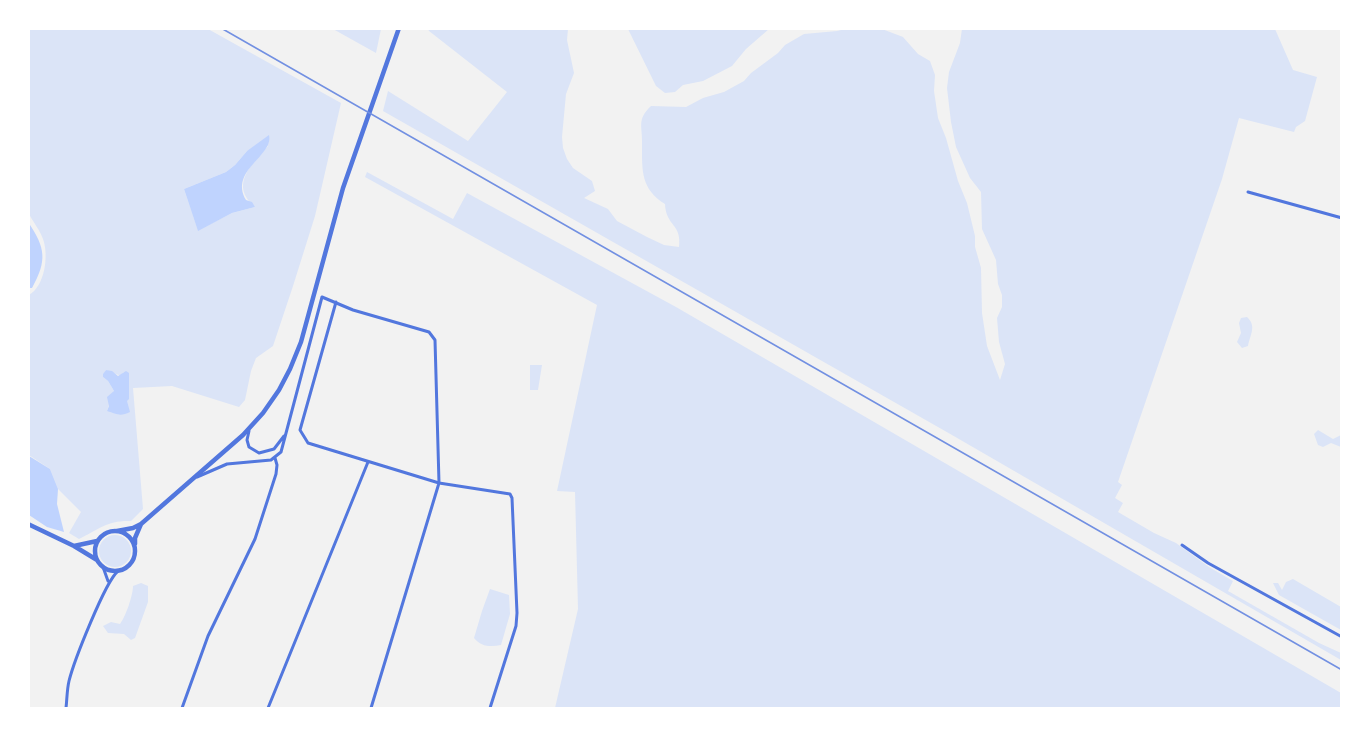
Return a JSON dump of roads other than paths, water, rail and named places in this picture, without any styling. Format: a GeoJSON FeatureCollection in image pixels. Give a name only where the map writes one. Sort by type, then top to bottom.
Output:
{"type":"FeatureCollection","features":[{"type":"Feature","properties":{"kind":"street"},"geometry":{"type":"LineString","coordinates":[[288,429],[274,449],[259,453],[250,450],[247,444],[248,432],[279,390],[301,342],[357,145],[399,28]]}},
{"type":"Feature","properties":{"kind":"street"},"geometry":{"type":"LineString","coordinates":[[1248,192],[1341,218]]}},
{"type":"Feature","properties":{"kind":"street"},"geometry":{"type":"LineString","coordinates":[[190,483],[218,466],[275,458],[281,452],[322,297],[353,310],[429,332],[435,340],[439,483],[371,708]]}},
{"type":"Feature","properties":{"kind":"street"},"geometry":{"type":"LineString","coordinates":[[336,302],[300,430],[308,443],[439,483],[510,494],[512,498],[516,626],[490,708]]}},
{"type":"Feature","properties":{"kind":"street"},"geometry":{"type":"LineString","coordinates":[[97,560],[95,548],[105,533],[141,524],[190,483],[254,423]]}},
{"type":"Feature","properties":{"kind":"street"},"geometry":{"type":"LineString","coordinates":[[182,708],[208,636],[255,539],[276,474],[275,458]]}},
{"type":"Feature","properties":{"kind":"street"},"geometry":{"type":"LineString","coordinates":[[268,708],[368,462]]}},
{"type":"Feature","properties":{"kind":"street"},"geometry":{"type":"LineString","coordinates":[[28,524],[97,560],[108,583]]}},
{"type":"Feature","properties":{"kind":"street"},"geometry":{"type":"LineString","coordinates":[[66,708],[69,681],[108,583],[118,571],[130,565],[134,560],[135,538],[141,524]]}},
{"type":"Feature","properties":{"kind":"street"},"geometry":{"type":"LineString","coordinates":[[117,531],[129,536],[135,547]]}},
{"type":"Feature","properties":{"kind":"street"},"geometry":{"type":"LineString","coordinates":[[74,546],[97,542]]}},
{"type":"Feature","properties":{"kind":"street"},"geometry":{"type":"LineString","coordinates":[[1182,545],[1208,563],[1341,638]]}},
{"type":"Feature","properties":{"kind":"street"},"geometry":{"type":"LineString","coordinates":[[102,567],[118,571]]}},
{"type":"Feature","properties":{"kind":"water"},"geometry":{"type":"Polygon","coordinates":[[[269,135],[269,143],[265,150],[243,180],[242,189],[246,200],[252,202],[255,207],[232,213],[198,231],[184,189],[226,172],[247,151],[269,135]]]}},
{"type":"Feature","properties":{"kind":"water"},"geometry":{"type":"Polygon","coordinates":[[[28,222],[38,239],[42,255],[40,270],[32,288],[29,288],[28,222]]]}},
{"type":"Feature","properties":{"kind":"water"},"geometry":{"type":"Polygon","coordinates":[[[106,370],[118,376],[126,371],[129,373],[129,399],[127,401],[130,412],[127,414],[121,415],[107,411],[109,406],[107,397],[114,391],[103,377],[106,370]]]}},
{"type":"Feature","properties":{"kind":"water"},"geometry":{"type":"Polygon","coordinates":[[[29,456],[50,469],[58,489],[57,504],[64,532],[47,527],[29,515],[29,456]]]}},
{"type":"Feature","properties":{"kind":"railway"},"geometry":{"type":"LineString","coordinates":[[221,28],[1342,670]]}}]}
